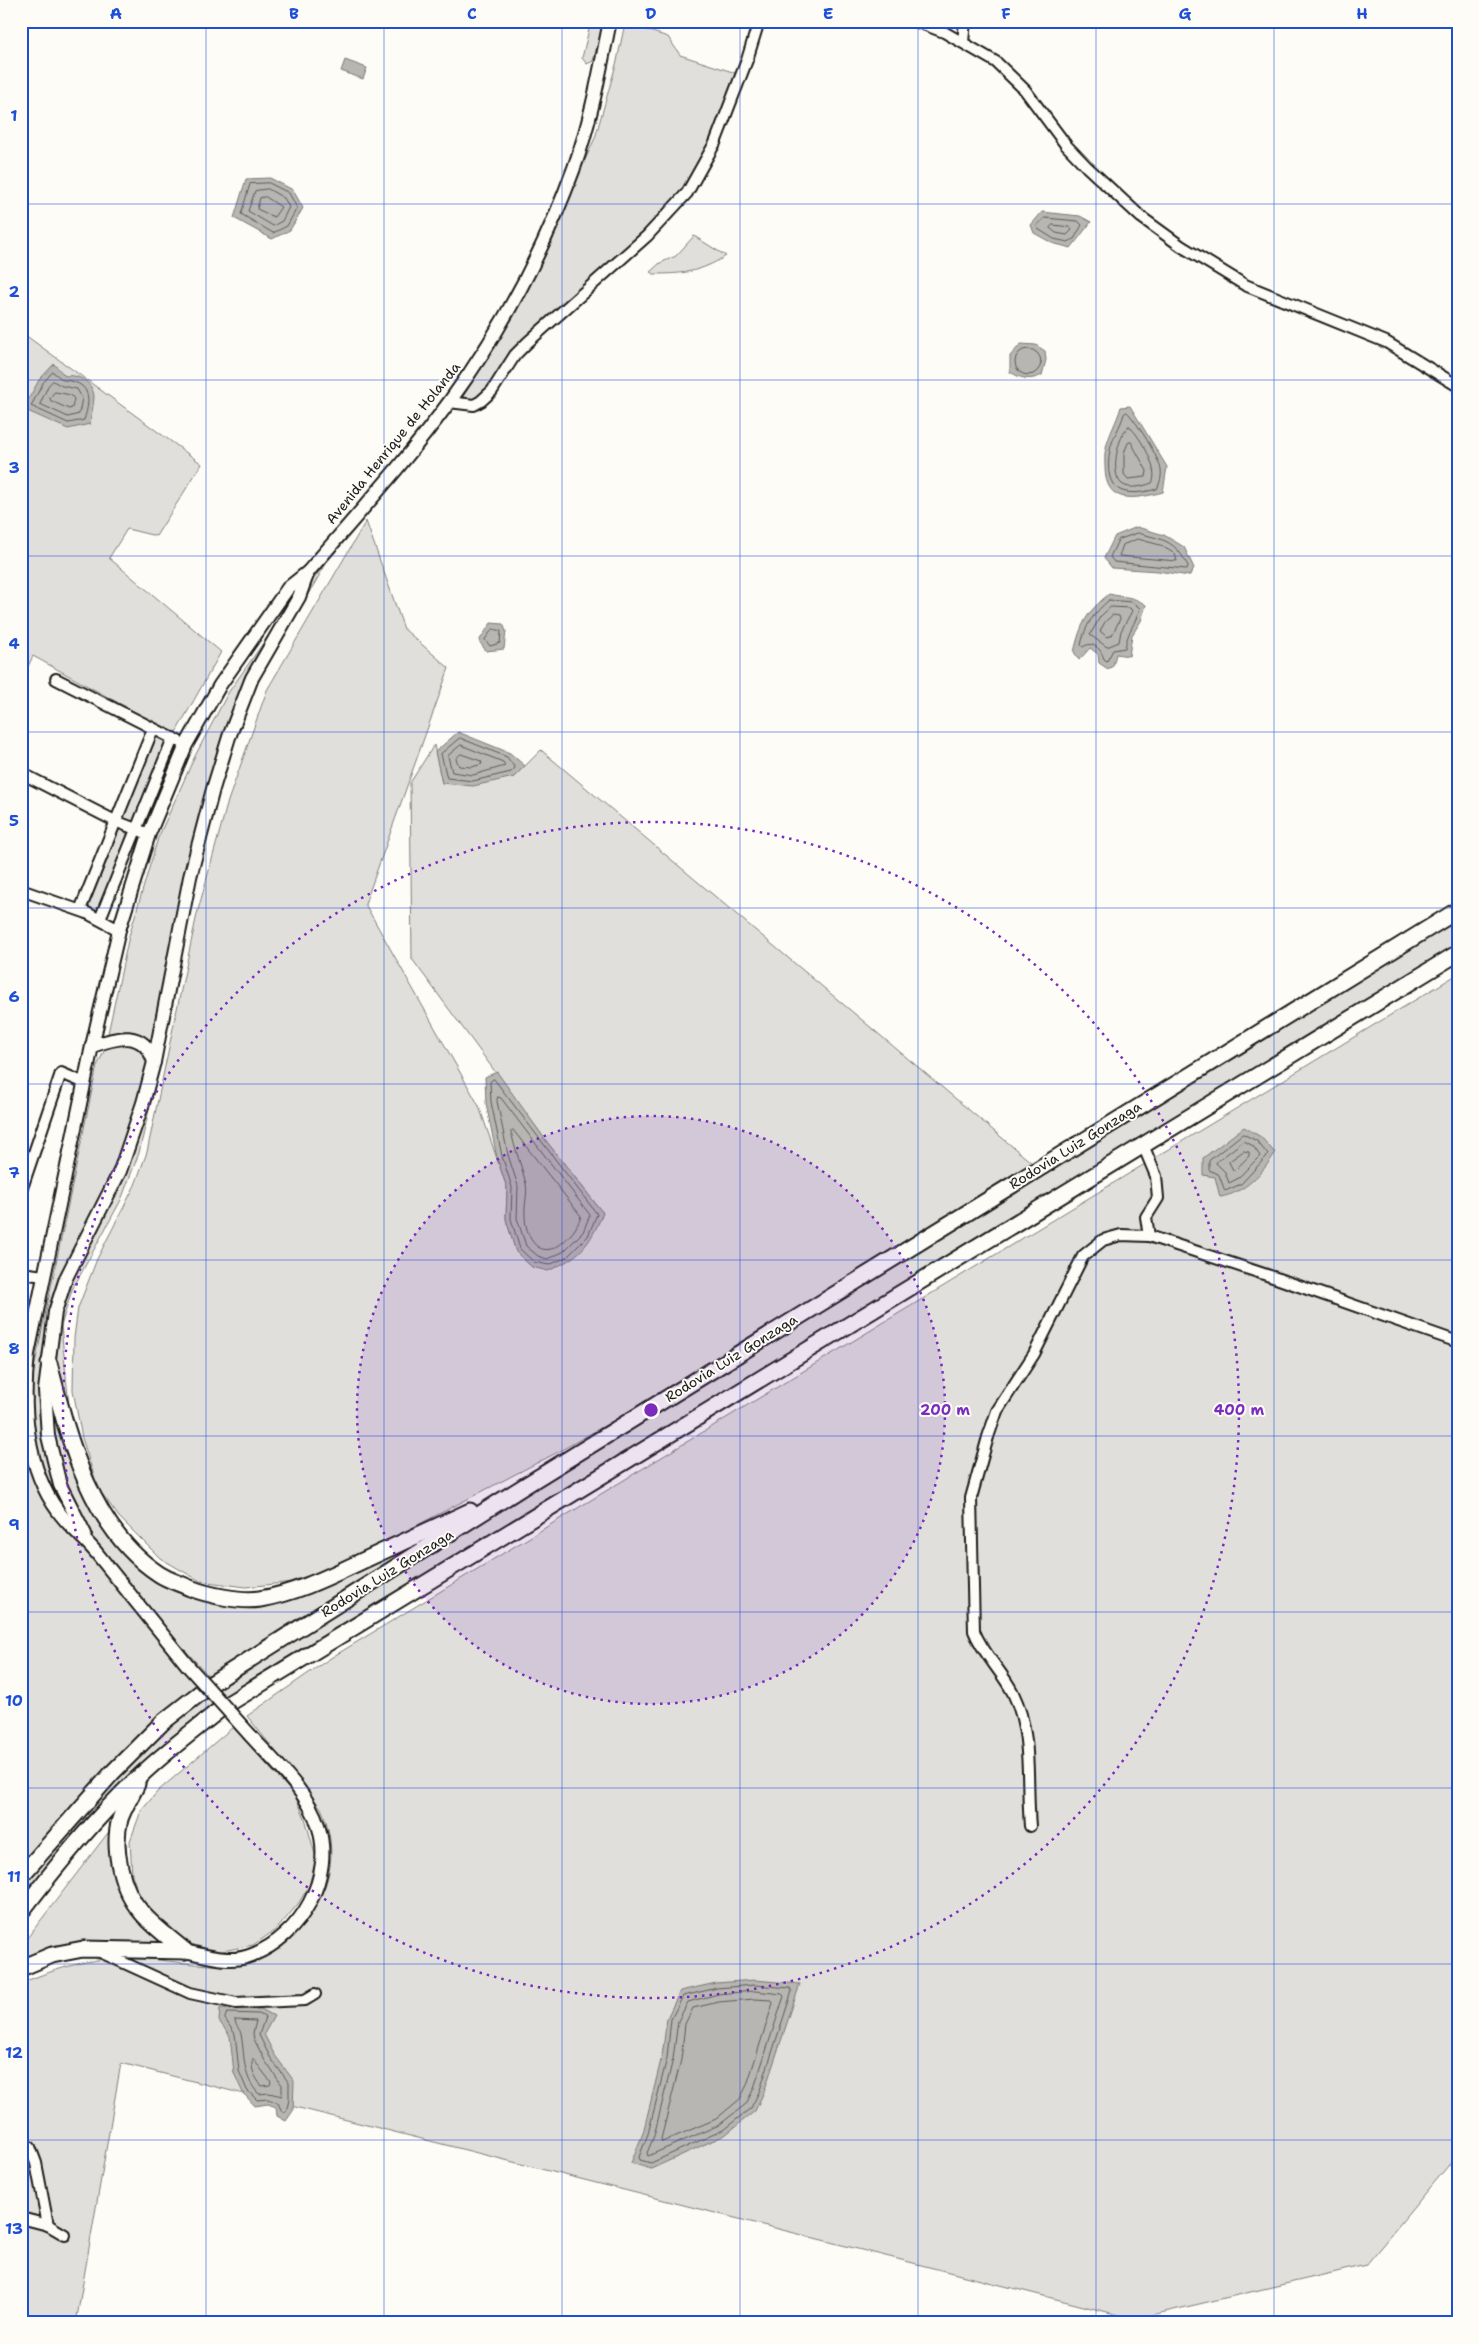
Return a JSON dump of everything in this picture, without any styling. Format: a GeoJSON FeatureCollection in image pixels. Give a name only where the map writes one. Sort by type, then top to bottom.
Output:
{"type":"FeatureCollection","features":[{"type":"Feature","properties":{"kind":"highway","name":"Rodovia Luiz Gonzaga"},"geometry":{"type":"LineString","coordinates":[[21,1876],[112,1773],[163,1722],[214,1682],[526,1485],[1458,910]]}},
{"type":"Feature","properties":{"kind":"highway","name":"Rodovia Luiz Gonzaga"},"geometry":{"type":"LineString","coordinates":[[21,1912],[108,1807],[142,1774],[223,1707],[1458,953]]}},
{"type":"Feature","properties":{"kind":"highway"},"geometry":{"type":"LineString","coordinates":[[49,1363],[63,1416],[78,1460],[92,1493],[105,1516],[122,1539],[146,1565],[170,1580],[206,1593],[259,1599],[302,1588],[526,1485]]}},
{"type":"Feature","properties":{"kind":"highway"},"geometry":{"type":"LineString","coordinates":[[142,1774],[120,1819],[118,1849],[121,1871],[128,1892],[141,1913],[185,1951]]}},
{"type":"Feature","properties":{"kind":"highway"},"geometry":{"type":"LineString","coordinates":[[21,1968],[52,1955],[83,1949],[185,1951]]}},
{"type":"Feature","properties":{"kind":"main road","name":"Avenida Henrique de Holanda"},"geometry":{"type":"LineString","coordinates":[[308,572],[449,402],[512,305],[543,243],[574,167],[593,102],[610,21]]}},
{"type":"Feature","properties":{"kind":"main road"},"geometry":{"type":"LineString","coordinates":[[185,1951],[221,1960],[252,1955],[292,1928],[304,1916],[315,1894],[321,1871],[322,1846],[316,1819],[310,1806],[290,1781],[188,1666],[89,1543],[58,1511],[46,1490],[37,1467],[23,1403],[28,1354],[92,1046],[119,930],[149,834],[186,745],[220,685],[288,588],[308,572]]}},
{"type":"Feature","properties":{"kind":"main road"},"geometry":{"type":"LineString","coordinates":[[89,1543],[60,1485],[53,1460],[45,1412],[45,1390],[55,1312],[66,1278],[120,1171],[143,1104],[154,1062],[190,877],[215,780],[241,703],[252,678],[299,597],[308,572]]}},
{"type":"Feature","properties":{"kind":"main road"},"geometry":{"type":"LineString","coordinates":[[92,1046],[116,1038],[132,1038],[145,1046],[154,1062]]}},
{"type":"Feature","properties":{"kind":"street"},"geometry":{"type":"LineString","coordinates":[[449,402],[474,405],[481,401],[492,391],[515,355],[647,236],[687,193],[716,143],[747,60],[758,21]]}},
{"type":"Feature","properties":{"kind":"street"},"geometry":{"type":"LineString","coordinates":[[915,21],[963,42],[986,55],[1004,70],[1035,102],[1066,144],[1087,167],[1142,217],[1181,246],[1245,285],[1386,342],[1458,386]]}},
{"type":"Feature","properties":{"kind":"street"},"geometry":{"type":"LineString","coordinates":[[963,42],[965,21]]}},
{"type":"Feature","properties":{"kind":"street"},"geometry":{"type":"LineString","coordinates":[[56,679],[186,745]]}},
{"type":"Feature","properties":{"kind":"street"},"geometry":{"type":"LineString","coordinates":[[80,910],[153,729]]}},
{"type":"Feature","properties":{"kind":"street"},"geometry":{"type":"LineString","coordinates":[[100,919],[174,738]]}},
{"type":"Feature","properties":{"kind":"street"},"geometry":{"type":"LineString","coordinates":[[21,773],[115,821],[149,834]]}},
{"type":"Feature","properties":{"kind":"street"},"geometry":{"type":"LineString","coordinates":[[21,890],[80,910],[119,930]]}},
{"type":"Feature","properties":{"kind":"street"},"geometry":{"type":"LineString","coordinates":[[21,1191],[61,1073],[85,1083]]}},
{"type":"Feature","properties":{"kind":"street"},"geometry":{"type":"LineString","coordinates":[[1143,1145],[1156,1176],[1158,1198],[1146,1217],[1149,1236]]}},
{"type":"Feature","properties":{"kind":"street"},"geometry":{"type":"LineString","coordinates":[[1030,1826],[1026,1737],[1021,1714],[1005,1678],[977,1639],[972,1622],[971,1514],[973,1490],[997,1412],[1034,1354],[1083,1256],[1103,1240],[1121,1234],[1149,1236],[1279,1279],[1458,1342]]}},
{"type":"Feature","properties":{"kind":"street"},"geometry":{"type":"LineString","coordinates":[[21,1273],[44,1276]]}},
{"type":"Feature","properties":{"kind":"street"},"geometry":{"type":"LineString","coordinates":[[95,1950],[190,1993],[236,2003],[305,2000],[315,1994]]}},
{"type":"Feature","properties":{"kind":"street"},"geometry":{"type":"LineString","coordinates":[[21,2142],[30,2147],[36,2163],[48,2225]]}},
{"type":"Feature","properties":{"kind":"street"},"geometry":{"type":"LineString","coordinates":[[21,2218],[48,2225],[65,2235]]}},
{"type":"Feature","properties":{"kind":"shaded area"},"geometry":{"type":"Polygon","coordinates":[[[591,21],[604,21],[593,61],[587,64],[582,58],[591,21]]]}},
{"type":"Feature","properties":{"kind":"shaded area"},"geometry":{"type":"Polygon","coordinates":[[[625,23],[668,37],[680,55],[742,75],[687,193],[528,342],[486,397],[459,403],[514,316],[595,138],[617,61],[625,23]]]}},
{"type":"Feature","properties":{"kind":"shaded area"},"geometry":{"type":"Polygon","coordinates":[[[694,236],[726,256],[708,266],[683,273],[654,274],[650,272],[660,263],[676,256],[694,236]]]}},
{"type":"Feature","properties":{"kind":"shaded area"},"geometry":{"type":"Polygon","coordinates":[[[21,332],[202,464],[156,536],[127,529],[109,558],[221,652],[175,734],[33,656],[21,681],[21,332]]]}},
{"type":"Feature","properties":{"kind":"shaded area"},"geometry":{"type":"Polygon","coordinates":[[[366,521],[404,629],[449,668],[365,904],[479,1106],[507,1188],[506,1219],[516,1252],[532,1267],[603,1213],[547,1142],[412,959],[410,783],[434,745],[442,783],[514,777],[541,750],[1032,1163],[650,1400],[558,1452],[408,1530],[302,1581],[246,1587],[200,1581],[160,1558],[119,1517],[98,1488],[82,1438],[73,1390],[74,1338],[78,1308],[97,1259],[135,1185],[147,1152],[197,914],[228,801],[267,690],[366,521]]]}},
{"type":"Feature","properties":{"kind":"shaded area"},"geometry":{"type":"Polygon","coordinates":[[[326,564],[250,693],[219,775],[210,807],[160,1063],[139,1153],[121,1200],[72,1290],[61,1326],[72,1436],[93,1493],[131,1552],[157,1575],[188,1590],[223,1600],[259,1599],[302,1589],[420,1544],[236,1668],[526,1485],[1236,1047],[1322,999],[1458,916],[1458,950],[1303,1041],[854,1321],[228,1704],[214,1682],[127,1585],[211,1685],[223,1707],[142,1774],[67,1853],[21,1912],[21,1431],[97,1066],[107,1045],[118,1038],[135,1040],[158,1061],[143,1041],[131,1034],[107,1038],[129,936],[158,838],[195,756],[228,693],[278,622],[326,564]],[[154,1730],[109,1770],[50,1836],[36,1857],[89,1797],[154,1730]]]}},
{"type":"Feature","properties":{"kind":"shaded area"},"geometry":{"type":"Polygon","coordinates":[[[160,736],[169,742],[135,822],[129,823],[122,818],[156,737],[160,736]]]}},
{"type":"Feature","properties":{"kind":"shaded area"},"geometry":{"type":"Polygon","coordinates":[[[119,830],[124,830],[128,836],[101,906],[98,911],[90,909],[89,905],[119,830]]]}},
{"type":"Feature","properties":{"kind":"shaded area"},"geometry":{"type":"Polygon","coordinates":[[[1458,974],[1458,2154],[1366,2265],[1135,2319],[121,2063],[76,2323],[21,2323],[21,1983],[49,1972],[78,1964],[108,1959],[139,1958],[216,1965],[235,1964],[253,1960],[271,1953],[288,1942],[322,1894],[329,1870],[331,1845],[326,1820],[321,1808],[247,1716],[329,1659],[1458,974]]]}},
{"type":"Feature","properties":{"kind":"shaded area"},"geometry":{"type":"Polygon","coordinates":[[[233,1727],[295,1796],[305,1818],[316,1858],[309,1886],[298,1904],[277,1929],[253,1945],[217,1952],[188,1943],[159,1921],[139,1895],[132,1875],[130,1841],[141,1811],[158,1791],[233,1727]]]}},
{"type":"Feature","properties":{"kind":"shaded area"},"geometry":{"type":"Polygon","coordinates":[[[114,1825],[111,1845],[112,1857],[124,1896],[131,1908],[148,1928],[170,1946],[99,1942],[47,1949],[21,1962],[21,1946],[114,1825]]]}},
{"type":"Feature","properties":{"kind":"water"},"geometry":{"type":"Polygon","coordinates":[[[345,60],[367,68],[363,79],[341,71],[345,60]]]}},
{"type":"Feature","properties":{"kind":"water"},"geometry":{"type":"Polygon","coordinates":[[[270,178],[293,190],[303,208],[290,230],[272,239],[234,218],[246,179],[270,178]]]}},
{"type":"Feature","properties":{"kind":"water"},"geometry":{"type":"Polygon","coordinates":[[[1042,212],[1080,216],[1091,222],[1071,248],[1052,243],[1034,233],[1031,225],[1042,212]]]}},
{"type":"Feature","properties":{"kind":"water"},"geometry":{"type":"Polygon","coordinates":[[[1021,344],[1036,345],[1045,351],[1046,360],[1042,375],[1026,378],[1010,372],[1010,356],[1021,344]]]}},
{"type":"Feature","properties":{"kind":"water"},"geometry":{"type":"Polygon","coordinates":[[[54,364],[65,376],[75,376],[84,380],[93,391],[94,402],[90,424],[68,429],[23,409],[39,380],[54,364]]]}},
{"type":"Feature","properties":{"kind":"water"},"geometry":{"type":"Polygon","coordinates":[[[1130,406],[1167,467],[1163,492],[1143,497],[1124,497],[1116,494],[1106,480],[1105,450],[1107,443],[1121,407],[1130,406]]]}},
{"type":"Feature","properties":{"kind":"water"},"geometry":{"type":"Polygon","coordinates":[[[1137,527],[1164,535],[1184,547],[1194,568],[1189,576],[1158,571],[1112,568],[1104,558],[1115,536],[1137,527]]]}},
{"type":"Feature","properties":{"kind":"water"},"geometry":{"type":"Polygon","coordinates":[[[1109,594],[1132,598],[1146,605],[1141,621],[1132,635],[1129,656],[1116,654],[1113,666],[1108,669],[1099,663],[1098,654],[1090,648],[1079,660],[1074,652],[1085,619],[1109,594]]]}},
{"type":"Feature","properties":{"kind":"water"},"geometry":{"type":"Polygon","coordinates":[[[491,623],[503,624],[506,631],[504,649],[486,651],[479,641],[491,623]]]}},
{"type":"Feature","properties":{"kind":"water"},"geometry":{"type":"Polygon","coordinates":[[[458,732],[510,753],[525,766],[514,777],[473,786],[442,783],[435,752],[458,732]]]}},
{"type":"Feature","properties":{"kind":"water"},"geometry":{"type":"Polygon","coordinates":[[[497,1072],[547,1142],[603,1213],[583,1249],[569,1260],[548,1271],[532,1267],[516,1252],[506,1219],[507,1188],[497,1158],[486,1103],[485,1077],[497,1072]]]}},
{"type":"Feature","properties":{"kind":"water"},"geometry":{"type":"Polygon","coordinates":[[[1244,1127],[1261,1137],[1275,1153],[1265,1168],[1252,1181],[1237,1192],[1220,1197],[1215,1177],[1203,1175],[1203,1158],[1244,1127]]]}},
{"type":"Feature","properties":{"kind":"water"},"geometry":{"type":"Polygon","coordinates":[[[755,1980],[800,1984],[764,2092],[755,2111],[725,2135],[651,2169],[631,2163],[643,2133],[662,2056],[667,2018],[680,1991],[716,1983],[755,1980]]]}},
{"type":"Feature","properties":{"kind":"water"},"geometry":{"type":"Polygon","coordinates":[[[220,2008],[261,2009],[274,2016],[264,2034],[274,2054],[294,2081],[293,2111],[286,2121],[277,2116],[276,2107],[268,2104],[255,2106],[243,2093],[234,2073],[230,2036],[219,2021],[220,2008]]]}}]}
